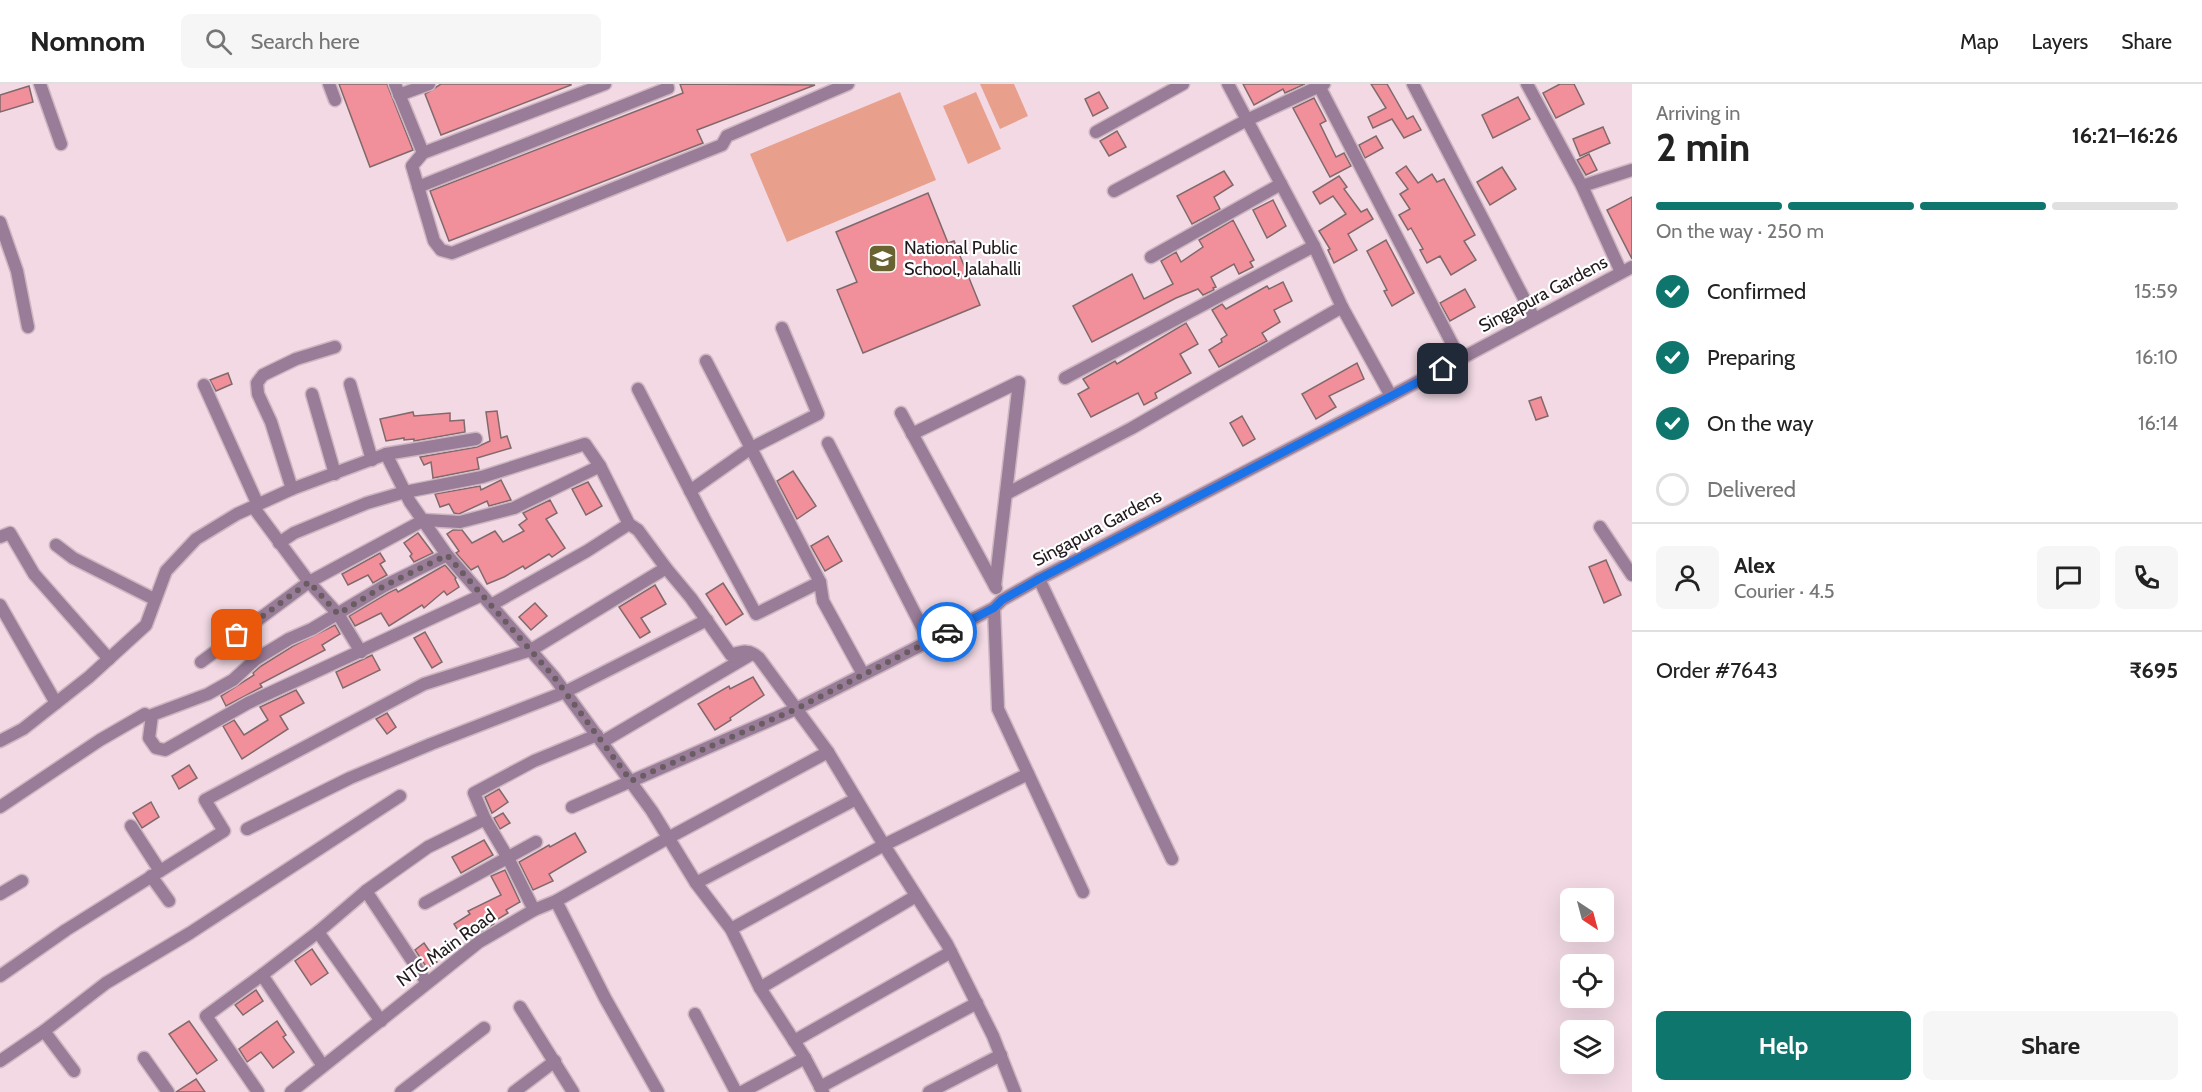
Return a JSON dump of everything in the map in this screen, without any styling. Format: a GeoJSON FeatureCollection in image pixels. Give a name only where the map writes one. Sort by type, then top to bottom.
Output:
{"type":"FeatureCollection","features":[{"type":"Feature","properties":{"kind":"street"},"geometry":{"type":"LineString","coordinates":[[40,84],[61,144]]}},
{"type":"Feature","properties":{"kind":"street"},"geometry":{"type":"LineString","coordinates":[[328,84],[335,100]]}},
{"type":"Feature","properties":{"kind":"street"},"geometry":{"type":"LineString","coordinates":[[423,153],[397,90],[429,84]]}},
{"type":"Feature","properties":{"kind":"street"},"geometry":{"type":"LineString","coordinates":[[604,84],[423,153],[412,166],[434,241],[441,250],[452,253],[722,145],[727,136],[848,84]]}},
{"type":"Feature","properties":{"kind":"street"},"geometry":{"type":"LineString","coordinates":[[418,187],[668,88],[667,84]]}},
{"type":"Feature","properties":{"kind":"street"},"geometry":{"type":"LineString","coordinates":[[1096,132],[1183,84]]}},
{"type":"Feature","properties":{"kind":"street"},"geometry":{"type":"LineString","coordinates":[[1228,84],[1314,246],[1342,307],[1391,396]]}},
{"type":"Feature","properties":{"kind":"street"},"geometry":{"type":"LineString","coordinates":[[1413,84],[1534,318]]}},
{"type":"Feature","properties":{"kind":"street"},"geometry":{"type":"LineString","coordinates":[[1527,84],[1627,269]]}},
{"type":"Feature","properties":{"kind":"street"},"geometry":{"type":"LineString","coordinates":[[1114,191],[1247,120],[1320,85],[1460,359]]}},
{"type":"Feature","properties":{"kind":"street"},"geometry":{"type":"LineString","coordinates":[[1582,186],[1632,170]]}},
{"type":"Feature","properties":{"kind":"street"},"geometry":{"type":"LineString","coordinates":[[1152,257],[1281,184]]}},
{"type":"Feature","properties":{"kind":"street"},"geometry":{"type":"LineString","coordinates":[[0,222],[17,271],[28,327]]}},
{"type":"Feature","properties":{"kind":"street"},"geometry":{"type":"LineString","coordinates":[[1065,378],[1314,246]]}},
{"type":"Feature","properties":{"kind":"street","name":"Singapura Gardens"},"geometry":{"type":"LineString","coordinates":[[572,807],[796,709],[929,641],[1039,579],[1391,396],[1627,269]]}},
{"type":"Feature","properties":{"kind":"street"},"geometry":{"type":"LineString","coordinates":[[1006,494],[1132,428],[1342,307]]}},
{"type":"Feature","properties":{"kind":"street"},"geometry":{"type":"LineString","coordinates":[[690,491],[751,448],[818,414],[782,328]]}},
{"type":"Feature","properties":{"kind":"street"},"geometry":{"type":"LineString","coordinates":[[292,489],[271,422],[258,394],[257,382],[263,375],[296,359],[335,347]]}},
{"type":"Feature","properties":{"kind":"street"},"geometry":{"type":"LineString","coordinates":[[706,361],[820,582],[823,601],[863,674]]}},
{"type":"Feature","properties":{"kind":"street"},"geometry":{"type":"LineString","coordinates":[[912,434],[1019,382],[995,586],[998,604],[998,709],[1083,892]]}},
{"type":"Feature","properties":{"kind":"street"},"geometry":{"type":"LineString","coordinates":[[350,384],[372,460]]}},
{"type":"Feature","properties":{"kind":"street"},"geometry":{"type":"LineString","coordinates":[[204,386],[256,507],[279,543],[309,582],[338,614],[361,652]]}},
{"type":"Feature","properties":{"kind":"street"},"geometry":{"type":"LineString","coordinates":[[638,389],[756,614],[820,582]]}},
{"type":"Feature","properties":{"kind":"street"},"geometry":{"type":"LineString","coordinates":[[312,394],[335,474]]}},
{"type":"Feature","properties":{"kind":"street"},"geometry":{"type":"LineString","coordinates":[[901,413],[995,586]]}},
{"type":"Feature","properties":{"kind":"street"},"geometry":{"type":"LineString","coordinates":[[0,741],[23,729],[56,703],[110,659],[146,625],[166,571],[196,539],[237,513],[256,507],[292,489],[386,454],[476,439]]}},
{"type":"Feature","properties":{"kind":"street"},"geometry":{"type":"LineString","coordinates":[[828,443],[929,641]]}},
{"type":"Feature","properties":{"kind":"street"},"geometry":{"type":"LineString","coordinates":[[279,543],[294,533],[367,502],[482,477],[585,444],[600,466],[628,524],[638,530],[692,598],[731,655],[744,651],[753,653],[828,752],[951,952],[977,1003],[1016,1092]]}},
{"type":"Feature","properties":{"kind":"street"},"geometry":{"type":"LineString","coordinates":[[386,454],[405,492],[447,555],[531,650],[631,781],[696,883],[731,929],[760,988],[822,1089],[977,1003]]}},
{"type":"Feature","properties":{"kind":"street"},"geometry":{"type":"LineString","coordinates":[[201,662],[309,582],[424,520],[460,522],[514,508],[600,466]]}},
{"type":"Feature","properties":{"kind":"street"},"geometry":{"type":"LineString","coordinates":[[491,605],[587,551],[628,524]]}},
{"type":"Feature","properties":{"kind":"street"},"geometry":{"type":"LineString","coordinates":[[1600,527],[1632,575]]}},
{"type":"Feature","properties":{"kind":"street"},"geometry":{"type":"LineString","coordinates":[[0,537],[10,533],[34,574],[110,659]]}},
{"type":"Feature","properties":{"kind":"street"},"geometry":{"type":"LineString","coordinates":[[56,545],[73,558],[154,599]]}},
{"type":"Feature","properties":{"kind":"street"},"geometry":{"type":"LineString","coordinates":[[447,555],[384,586],[312,629],[289,639],[256,659],[233,680],[208,694],[152,715],[149,738],[156,748],[165,750],[248,703],[482,596]]}},
{"type":"Feature","properties":{"kind":"street"},"geometry":{"type":"LineString","coordinates":[[0,976],[66,930],[224,831],[205,800],[287,759],[424,684],[531,650],[666,568]]}},
{"type":"Feature","properties":{"kind":"street"},"geometry":{"type":"LineString","coordinates":[[1039,579],[1172,859]]}},
{"type":"Feature","properties":{"kind":"street"},"geometry":{"type":"LineString","coordinates":[[0,605],[56,703]]}},
{"type":"Feature","properties":{"kind":"street"},"geometry":{"type":"LineString","coordinates":[[247,829],[390,761],[565,692],[707,620]]}},
{"type":"Feature","properties":{"kind":"street"},"geometry":{"type":"LineString","coordinates":[[534,910],[474,794],[534,761],[600,738],[753,653]]}},
{"type":"Feature","properties":{"kind":"street"},"geometry":{"type":"LineString","coordinates":[[0,807],[100,740],[145,714]]}},
{"type":"Feature","properties":{"kind":"street","name":"NTC Main Road"},"geometry":{"type":"LineString","coordinates":[[291,1092],[479,942],[534,910],[556,901],[828,752]]}},
{"type":"Feature","properties":{"kind":"street"},"geometry":{"type":"LineString","coordinates":[[731,929],[884,845],[1028,774]]}},
{"type":"Feature","properties":{"kind":"street"},"geometry":{"type":"LineString","coordinates":[[0,1061],[44,1031],[106,983],[190,933],[400,796]]}},
{"type":"Feature","properties":{"kind":"street"},"geometry":{"type":"LineString","coordinates":[[696,883],[856,800]]}},
{"type":"Feature","properties":{"kind":"street"},"geometry":{"type":"LineString","coordinates":[[258,1092],[206,1016],[318,932],[366,891],[428,847],[485,819]]}},
{"type":"Feature","properties":{"kind":"street"},"geometry":{"type":"LineString","coordinates":[[131,826],[169,901]]}},
{"type":"Feature","properties":{"kind":"street"},"geometry":{"type":"LineString","coordinates":[[424,903],[536,842]]}},
{"type":"Feature","properties":{"kind":"street"},"geometry":{"type":"LineString","coordinates":[[0,894],[22,881]]}},
{"type":"Feature","properties":{"kind":"street"},"geometry":{"type":"LineString","coordinates":[[366,891],[427,983]]}},
{"type":"Feature","properties":{"kind":"street"},"geometry":{"type":"LineString","coordinates":[[760,988],[916,896]]}},
{"type":"Feature","properties":{"kind":"street"},"geometry":{"type":"LineString","coordinates":[[556,901],[605,998],[658,1092]]}},
{"type":"Feature","properties":{"kind":"street"},"geometry":{"type":"LineString","coordinates":[[318,932],[381,1021]]}},
{"type":"Feature","properties":{"kind":"street"},"geometry":{"type":"LineString","coordinates":[[794,1041],[951,952]]}},
{"type":"Feature","properties":{"kind":"street"},"geometry":{"type":"LineString","coordinates":[[262,975],[323,1066]]}},
{"type":"Feature","properties":{"kind":"street"},"geometry":{"type":"LineString","coordinates":[[520,1007],[573,1092]]}},
{"type":"Feature","properties":{"kind":"street"},"geometry":{"type":"LineString","coordinates":[[695,1014],[736,1092]]}},
{"type":"Feature","properties":{"kind":"street"},"geometry":{"type":"LineString","coordinates":[[401,1092],[484,1028]]}},
{"type":"Feature","properties":{"kind":"street"},"geometry":{"type":"LineString","coordinates":[[44,1031],[74,1071]]}},
{"type":"Feature","properties":{"kind":"street"},"geometry":{"type":"LineString","coordinates":[[929,1092],[1000,1055]]}},
{"type":"Feature","properties":{"kind":"street"},"geometry":{"type":"LineString","coordinates":[[144,1058],[168,1092]]}},
{"type":"Feature","properties":{"kind":"street"},"geometry":{"type":"LineString","coordinates":[[742,1092],[805,1058]]}},
{"type":"Feature","properties":{"kind":"street"},"geometry":{"type":"LineString","coordinates":[[514,1092],[555,1061]]}},
{"type":"Feature","properties":{"kind":"shaded area"},"geometry":{"type":"Polygon","coordinates":[[[980,84],[1014,84],[1028,116],[1000,129],[980,84]]]}},
{"type":"Feature","properties":{"kind":"shaded area"},"geometry":{"type":"Polygon","coordinates":[[[900,92],[936,180],[787,242],[750,154],[900,92]]]}},
{"type":"Feature","properties":{"kind":"shaded area"},"geometry":{"type":"Polygon","coordinates":[[[976,92],[1001,149],[968,164],[943,106],[976,92]]]}},
{"type":"Feature","properties":{"kind":"building"},"geometry":{"type":"Polygon","coordinates":[[[339,84],[387,84],[413,150],[370,167],[339,84]]]}},
{"type":"Feature","properties":{"kind":"building"},"geometry":{"type":"Polygon","coordinates":[[[441,84],[571,85],[441,135],[425,94],[441,84]]]}},
{"type":"Feature","properties":{"kind":"building"},"geometry":{"type":"Polygon","coordinates":[[[680,84],[815,85],[697,130],[703,143],[449,241],[430,191],[683,93],[680,84]]]}},
{"type":"Feature","properties":{"kind":"building"},"geometry":{"type":"Polygon","coordinates":[[[1243,84],[1305,84],[1285,93],[1283,89],[1254,105],[1243,84]]]}},
{"type":"Feature","properties":{"kind":"building"},"geometry":{"type":"Polygon","coordinates":[[[1371,84],[1387,84],[1407,119],[1413,116],[1421,130],[1404,138],[1392,119],[1373,128],[1368,117],[1386,108],[1371,84]]]}},
{"type":"Feature","properties":{"kind":"building"},"geometry":{"type":"Polygon","coordinates":[[[1560,84],[1574,84],[1584,104],[1556,118],[1543,93],[1560,84]]]}},
{"type":"Feature","properties":{"kind":"building"},"geometry":{"type":"Polygon","coordinates":[[[29,86],[33,102],[0,112],[0,95],[29,86]]]}},
{"type":"Feature","properties":{"kind":"building"},"geometry":{"type":"Polygon","coordinates":[[[1099,92],[1108,108],[1093,116],[1085,99],[1099,92]]]}},
{"type":"Feature","properties":{"kind":"building"},"geometry":{"type":"Polygon","coordinates":[[[1518,97],[1530,119],[1493,138],[1482,115],[1518,97]]]}},
{"type":"Feature","properties":{"kind":"building"},"geometry":{"type":"Polygon","coordinates":[[[1314,98],[1326,121],[1320,124],[1336,157],[1344,153],[1351,166],[1330,177],[1293,108],[1314,98]]]}},
{"type":"Feature","properties":{"kind":"building"},"geometry":{"type":"Polygon","coordinates":[[[1603,127],[1610,143],[1580,156],[1573,139],[1603,127]]]}},
{"type":"Feature","properties":{"kind":"building"},"geometry":{"type":"Polygon","coordinates":[[[1117,131],[1126,147],[1109,156],[1100,141],[1117,131]]]}},
{"type":"Feature","properties":{"kind":"building"},"geometry":{"type":"Polygon","coordinates":[[[1376,136],[1383,148],[1365,158],[1359,145],[1376,136]]]}},
{"type":"Feature","properties":{"kind":"building"},"geometry":{"type":"Polygon","coordinates":[[[1589,154],[1597,170],[1586,175],[1577,160],[1589,154]]]}},
{"type":"Feature","properties":{"kind":"building"},"geometry":{"type":"Polygon","coordinates":[[[1406,166],[1418,183],[1432,174],[1437,182],[1444,179],[1475,235],[1464,241],[1476,260],[1451,275],[1440,256],[1427,263],[1420,250],[1423,249],[1411,228],[1408,230],[1399,215],[1410,209],[1400,194],[1408,189],[1396,173],[1406,166]]]}},
{"type":"Feature","properties":{"kind":"building"},"geometry":{"type":"Polygon","coordinates":[[[1502,167],[1516,189],[1490,205],[1477,182],[1502,167]]]}},
{"type":"Feature","properties":{"kind":"building"},"geometry":{"type":"Polygon","coordinates":[[[1224,171],[1233,185],[1214,197],[1220,209],[1192,224],[1177,196],[1224,171]]]}},
{"type":"Feature","properties":{"kind":"building"},"geometry":{"type":"Polygon","coordinates":[[[1339,176],[1347,187],[1344,189],[1361,212],[1367,209],[1373,219],[1348,234],[1357,250],[1334,263],[1328,250],[1330,249],[1319,231],[1346,214],[1333,196],[1320,204],[1313,192],[1339,176]]]}},
{"type":"Feature","properties":{"kind":"building"},"geometry":{"type":"Polygon","coordinates":[[[928,193],[948,243],[954,241],[980,305],[863,353],[837,290],[857,282],[836,232],[928,193]]]}},
{"type":"Feature","properties":{"kind":"building"},"geometry":{"type":"Polygon","coordinates":[[[1632,197],[1632,259],[1607,210],[1632,197]]]}},
{"type":"Feature","properties":{"kind":"building"},"geometry":{"type":"Polygon","coordinates":[[[1273,200],[1286,226],[1267,238],[1253,210],[1273,200]]]}},
{"type":"Feature","properties":{"kind":"building"},"geometry":{"type":"Polygon","coordinates":[[[1233,220],[1254,260],[1250,262],[1253,267],[1239,274],[1234,264],[1211,277],[1216,287],[1213,288],[1214,290],[1203,295],[1198,289],[1176,298],[1092,342],[1073,306],[1132,274],[1144,299],[1173,284],[1161,261],[1176,252],[1181,262],[1203,247],[1199,240],[1233,220]]]}},
{"type":"Feature","properties":{"kind":"building"},"geometry":{"type":"Polygon","coordinates":[[[1386,240],[1414,293],[1392,306],[1384,291],[1387,290],[1367,251],[1386,240]]]}},
{"type":"Feature","properties":{"kind":"building"},"geometry":{"type":"Polygon","coordinates":[[[1283,282],[1292,301],[1274,310],[1280,322],[1262,333],[1267,341],[1219,367],[1209,350],[1222,342],[1221,339],[1227,335],[1212,310],[1222,304],[1226,309],[1267,286],[1269,289],[1283,282]]]}},
{"type":"Feature","properties":{"kind":"building"},"geometry":{"type":"Polygon","coordinates":[[[1465,289],[1475,307],[1450,321],[1440,303],[1465,289]]]}},
{"type":"Feature","properties":{"kind":"building"},"geometry":{"type":"Polygon","coordinates":[[[1186,323],[1198,344],[1180,354],[1191,373],[1155,393],[1157,398],[1144,405],[1138,393],[1091,417],[1078,394],[1089,388],[1083,379],[1115,361],[1117,364],[1186,323]]]}},
{"type":"Feature","properties":{"kind":"building"},"geometry":{"type":"Polygon","coordinates":[[[1357,363],[1364,379],[1329,396],[1336,407],[1316,419],[1302,394],[1357,363]]]}},
{"type":"Feature","properties":{"kind":"building"},"geometry":{"type":"Polygon","coordinates":[[[228,373],[232,384],[216,391],[210,380],[228,373]]]}},
{"type":"Feature","properties":{"kind":"building"},"geometry":{"type":"Polygon","coordinates":[[[1541,397],[1548,416],[1536,420],[1529,401],[1541,397]]]}},
{"type":"Feature","properties":{"kind":"building"},"geometry":{"type":"Polygon","coordinates":[[[497,411],[501,438],[507,436],[511,448],[477,458],[479,469],[433,478],[431,462],[424,465],[420,457],[477,447],[490,441],[486,412],[497,411]]]}},
{"type":"Feature","properties":{"kind":"building"},"geometry":{"type":"Polygon","coordinates":[[[413,412],[414,416],[450,413],[450,421],[464,420],[465,432],[414,441],[414,439],[404,440],[404,438],[386,441],[380,419],[413,412]]]}},
{"type":"Feature","properties":{"kind":"building"},"geometry":{"type":"Polygon","coordinates":[[[1242,416],[1255,439],[1243,446],[1230,423],[1242,416]]]}},
{"type":"Feature","properties":{"kind":"building"},"geometry":{"type":"Polygon","coordinates":[[[793,471],[816,506],[797,519],[777,481],[793,471]]]}},
{"type":"Feature","properties":{"kind":"building"},"geometry":{"type":"Polygon","coordinates":[[[501,480],[511,500],[489,506],[487,501],[459,514],[454,513],[449,504],[440,507],[435,494],[480,486],[481,490],[501,480]]]}},
{"type":"Feature","properties":{"kind":"building"},"geometry":{"type":"Polygon","coordinates":[[[588,482],[602,506],[586,515],[572,489],[588,482]]]}},
{"type":"Feature","properties":{"kind":"building"},"geometry":{"type":"Polygon","coordinates":[[[550,500],[557,513],[546,519],[565,548],[552,557],[549,554],[525,569],[523,566],[487,584],[478,566],[471,570],[456,553],[459,551],[447,534],[453,530],[462,530],[472,543],[495,531],[503,542],[524,531],[519,525],[527,519],[523,513],[550,500]]]}},
{"type":"Feature","properties":{"kind":"building"},"geometry":{"type":"Polygon","coordinates":[[[418,533],[433,553],[414,562],[410,556],[412,554],[404,543],[418,533]]]}},
{"type":"Feature","properties":{"kind":"building"},"geometry":{"type":"Polygon","coordinates":[[[828,536],[842,561],[825,571],[811,546],[828,536]]]}},
{"type":"Feature","properties":{"kind":"building"},"geometry":{"type":"Polygon","coordinates":[[[380,553],[385,561],[380,564],[387,575],[373,583],[368,575],[348,585],[342,574],[380,553]]]}},
{"type":"Feature","properties":{"kind":"building"},"geometry":{"type":"Polygon","coordinates":[[[1606,560],[1621,595],[1604,603],[1589,567],[1606,560]]]}},
{"type":"Feature","properties":{"kind":"building"},"geometry":{"type":"Polygon","coordinates":[[[445,565],[456,578],[459,587],[447,595],[444,591],[424,608],[422,605],[389,626],[381,613],[355,626],[349,616],[388,593],[396,589],[398,592],[445,565]]]}},
{"type":"Feature","properties":{"kind":"building"},"geometry":{"type":"Polygon","coordinates":[[[723,583],[743,614],[726,625],[706,594],[723,583]]]}},
{"type":"Feature","properties":{"kind":"building"},"geometry":{"type":"Polygon","coordinates":[[[655,585],[666,604],[641,618],[650,632],[640,638],[619,607],[655,585]]]}},
{"type":"Feature","properties":{"kind":"building"},"geometry":{"type":"Polygon","coordinates":[[[535,603],[547,616],[531,630],[519,617],[535,603]]]}},
{"type":"Feature","properties":{"kind":"building"},"geometry":{"type":"Polygon","coordinates":[[[335,625],[340,634],[322,645],[325,650],[260,684],[262,687],[226,706],[221,696],[254,675],[253,673],[261,666],[293,646],[335,625]]]}},
{"type":"Feature","properties":{"kind":"building"},"geometry":{"type":"Polygon","coordinates":[[[425,632],[442,662],[432,668],[414,638],[425,632]]]}},
{"type":"Feature","properties":{"kind":"building"},"geometry":{"type":"Polygon","coordinates":[[[372,655],[380,670],[343,688],[336,672],[372,655]]]}},
{"type":"Feature","properties":{"kind":"building"},"geometry":{"type":"Polygon","coordinates":[[[753,677],[764,695],[715,730],[698,704],[729,686],[730,689],[753,677]]]}},
{"type":"Feature","properties":{"kind":"building"},"geometry":{"type":"Polygon","coordinates":[[[296,690],[304,703],[280,716],[288,729],[242,759],[223,726],[234,720],[244,735],[268,720],[260,707],[296,690]]]}},
{"type":"Feature","properties":{"kind":"building"},"geometry":{"type":"Polygon","coordinates":[[[387,713],[396,727],[387,734],[376,719],[387,713]]]}},
{"type":"Feature","properties":{"kind":"building"},"geometry":{"type":"Polygon","coordinates":[[[189,765],[197,778],[179,789],[172,776],[189,765]]]}},
{"type":"Feature","properties":{"kind":"building"},"geometry":{"type":"Polygon","coordinates":[[[499,789],[508,802],[492,813],[485,797],[499,789]]]}},
{"type":"Feature","properties":{"kind":"building"},"geometry":{"type":"Polygon","coordinates":[[[151,802],[159,817],[142,828],[133,813],[151,802]]]}},
{"type":"Feature","properties":{"kind":"building"},"geometry":{"type":"Polygon","coordinates":[[[503,813],[510,823],[500,829],[494,818],[503,813]]]}},
{"type":"Feature","properties":{"kind":"building"},"geometry":{"type":"Polygon","coordinates":[[[575,833],[586,852],[549,874],[553,881],[533,890],[519,862],[575,833]]]}},
{"type":"Feature","properties":{"kind":"building"},"geometry":{"type":"Polygon","coordinates":[[[484,840],[493,855],[461,873],[452,857],[484,840]]]}},
{"type":"Feature","properties":{"kind":"building"},"geometry":{"type":"Polygon","coordinates":[[[505,870],[520,902],[506,910],[508,913],[493,922],[494,924],[480,932],[477,927],[462,937],[454,924],[470,914],[468,911],[501,895],[491,876],[505,870]]]}},
{"type":"Feature","properties":{"kind":"building"},"geometry":{"type":"Polygon","coordinates":[[[424,943],[437,962],[427,968],[415,950],[424,943]]]}},
{"type":"Feature","properties":{"kind":"building"},"geometry":{"type":"Polygon","coordinates":[[[312,949],[328,973],[311,985],[295,961],[312,949]]]}},
{"type":"Feature","properties":{"kind":"building"},"geometry":{"type":"Polygon","coordinates":[[[256,990],[263,1001],[243,1015],[235,1005],[256,990]]]}},
{"type":"Feature","properties":{"kind":"building"},"geometry":{"type":"Polygon","coordinates":[[[189,1021],[217,1060],[197,1074],[169,1034],[189,1021]]]}},
{"type":"Feature","properties":{"kind":"building"},"geometry":{"type":"Polygon","coordinates":[[[277,1021],[286,1035],[283,1037],[294,1052],[273,1068],[261,1052],[247,1062],[239,1049],[277,1021]]]}},
{"type":"Feature","properties":{"kind":"building"},"geometry":{"type":"Polygon","coordinates":[[[196,1079],[205,1092],[176,1092],[196,1079]]]}},
{"type":"Feature","properties":{"kind":"way so far"},"geometry":{"type":"LineString","coordinates":[[237,635],[309,582],[338,614],[384,586],[433,564],[447,555],[554,677],[631,781],[796,709],[947,632]]}},
{"type":"Feature","properties":{"kind":"place","name":"National Public School, Jalahalli"},"geometry":{"type":"Point","coordinates":[883,258]}},
{"type":"Feature","properties":{"kind":"route"},"geometry":{"type":"LineString","coordinates":[[947,632],[994,608],[1002,600],[1039,579],[1443,369]]}}]}
